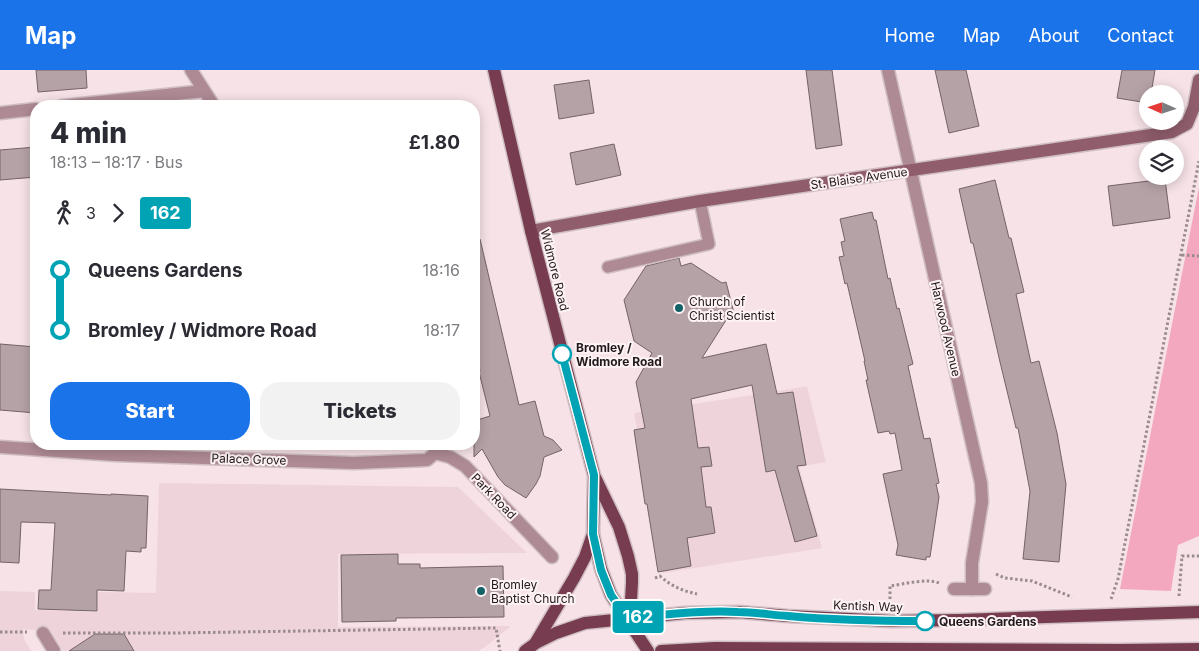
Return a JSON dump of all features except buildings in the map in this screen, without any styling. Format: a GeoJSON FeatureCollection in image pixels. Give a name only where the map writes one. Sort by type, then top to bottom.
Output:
{"type":"FeatureCollection","features":[{"type":"Feature","properties":{"kind":"main road","name":"Widmore Road"},"geometry":{"type":"LineString","coordinates":[[494,70],[531,231],[594,475],[619,527],[628,556],[632,583],[627,618]]}},
{"type":"Feature","properties":{"kind":"main road","name":"Widmore Road"},"geometry":{"type":"LineString","coordinates":[[594,475],[593,534],[601,570],[611,595],[648,651]]}},
{"type":"Feature","properties":{"kind":"main road"},"geometry":{"type":"LineString","coordinates":[[525,651],[536,642],[574,578],[585,557],[593,534]]}},
{"type":"Feature","properties":{"kind":"main road","name":"Kentish Way"},"geometry":{"type":"LineString","coordinates":[[536,642],[556,632],[585,623],[685,613],[730,612],[891,621],[978,620],[1199,612]]}},
{"type":"Feature","properties":{"kind":"main road"},"geometry":{"type":"LineString","coordinates":[[661,651],[715,648],[1199,649]]}},
{"type":"Feature","properties":{"kind":"street"},"geometry":{"type":"LineString","coordinates":[[191,70],[210,100]]}},
{"type":"Feature","properties":{"kind":"street","name":"Harwood Avenue"},"geometry":{"type":"LineString","coordinates":[[888,70],[981,483],[982,502],[972,563],[978,589],[954,589]]}},
{"type":"Feature","properties":{"kind":"street","name":"St. Blaise Avenue"},"geometry":{"type":"LineString","coordinates":[[531,231],[700,201],[1172,132],[1187,124],[1194,107],[1199,80]]}},
{"type":"Feature","properties":{"kind":"street"},"geometry":{"type":"LineString","coordinates":[[119,100],[204,91]]}},
{"type":"Feature","properties":{"kind":"street"},"geometry":{"type":"LineString","coordinates":[[0,113],[30,110]]}},
{"type":"Feature","properties":{"kind":"street","name":"Palace Grove"},"geometry":{"type":"LineString","coordinates":[[0,447],[30,449]]}},
{"type":"Feature","properties":{"kind":"street","name":"Palace Grove"},"geometry":{"type":"LineString","coordinates":[[50,450],[354,463],[422,461],[428,460],[435,450]]}},
{"type":"Feature","properties":{"kind":"street","name":"Park Road"},"geometry":{"type":"LineString","coordinates":[[439,450],[465,466],[552,556]]}},
{"type":"Feature","properties":{"kind":"street"},"geometry":{"type":"LineString","coordinates":[[43,632],[54,651]]}},
{"type":"Feature","properties":{"kind":"lane"},"geometry":{"type":"LineString","coordinates":[[608,266],[709,244],[700,201]]}},
{"type":"Feature","properties":{"kind":"path"},"geometry":{"type":"LineString","coordinates":[[1104,600],[1111,600],[1118,579],[1199,162]]}},
{"type":"Feature","properties":{"kind":"path"},"geometry":{"type":"LineString","coordinates":[[1182,255],[1199,256]]}},
{"type":"Feature","properties":{"kind":"path"},"geometry":{"type":"LineString","coordinates":[[1178,604],[1182,556],[1199,556]]}},
{"type":"Feature","properties":{"kind":"path"},"geometry":{"type":"LineString","coordinates":[[972,563],[1005,578],[1032,581],[1071,597],[1081,598]]}},
{"type":"Feature","properties":{"kind":"path"},"geometry":{"type":"LineString","coordinates":[[655,578],[660,576],[681,590],[702,594]]}},
{"type":"Feature","properties":{"kind":"path"},"geometry":{"type":"LineString","coordinates":[[891,621],[890,586],[922,581],[936,581],[954,589]]}},
{"type":"Feature","properties":{"kind":"path"},"geometry":{"type":"LineString","coordinates":[[0,632],[173,633],[496,628],[500,651]]}},
{"type":"Feature","properties":{"kind":"shaded area"},"geometry":{"type":"Polygon","coordinates":[[[1199,187],[1199,536],[1178,545],[1171,591],[1120,589],[1199,187]]]}},
{"type":"Feature","properties":{"kind":"shaded area"},"geometry":{"type":"Polygon","coordinates":[[[807,386],[826,462],[799,467],[822,548],[663,573],[634,413],[807,386]]]}},
{"type":"Feature","properties":{"kind":"shaded area"},"geometry":{"type":"Polygon","coordinates":[[[159,483],[458,487],[527,553],[338,554],[338,627],[511,626],[478,651],[63,651],[51,631],[23,629],[24,639],[31,651],[0,651],[0,591],[35,592],[35,610],[98,612],[98,592],[156,593],[159,483]]]}},
{"type":"Feature","properties":{"kind":"bus line","name":"162"},"geometry":{"type":"LineString","coordinates":[[562,354],[594,475],[593,534],[601,570],[611,595],[627,618],[714,611],[891,621],[925,621]]}},
{"type":"Feature","properties":{"kind":"place","name":"Church of Christ Scientist"},"geometry":{"type":"Point","coordinates":[679,308]}},
{"type":"Feature","properties":{"kind":"place","name":"Bromley / Widmore Road"},"geometry":{"type":"Point","coordinates":[562,354]}},
{"type":"Feature","properties":{"kind":"place","name":"Bromley Baptist Church"},"geometry":{"type":"Point","coordinates":[481,591]}},
{"type":"Feature","properties":{"kind":"place","name":"Queens Gardens"},"geometry":{"type":"Point","coordinates":[925,621]}}]}
